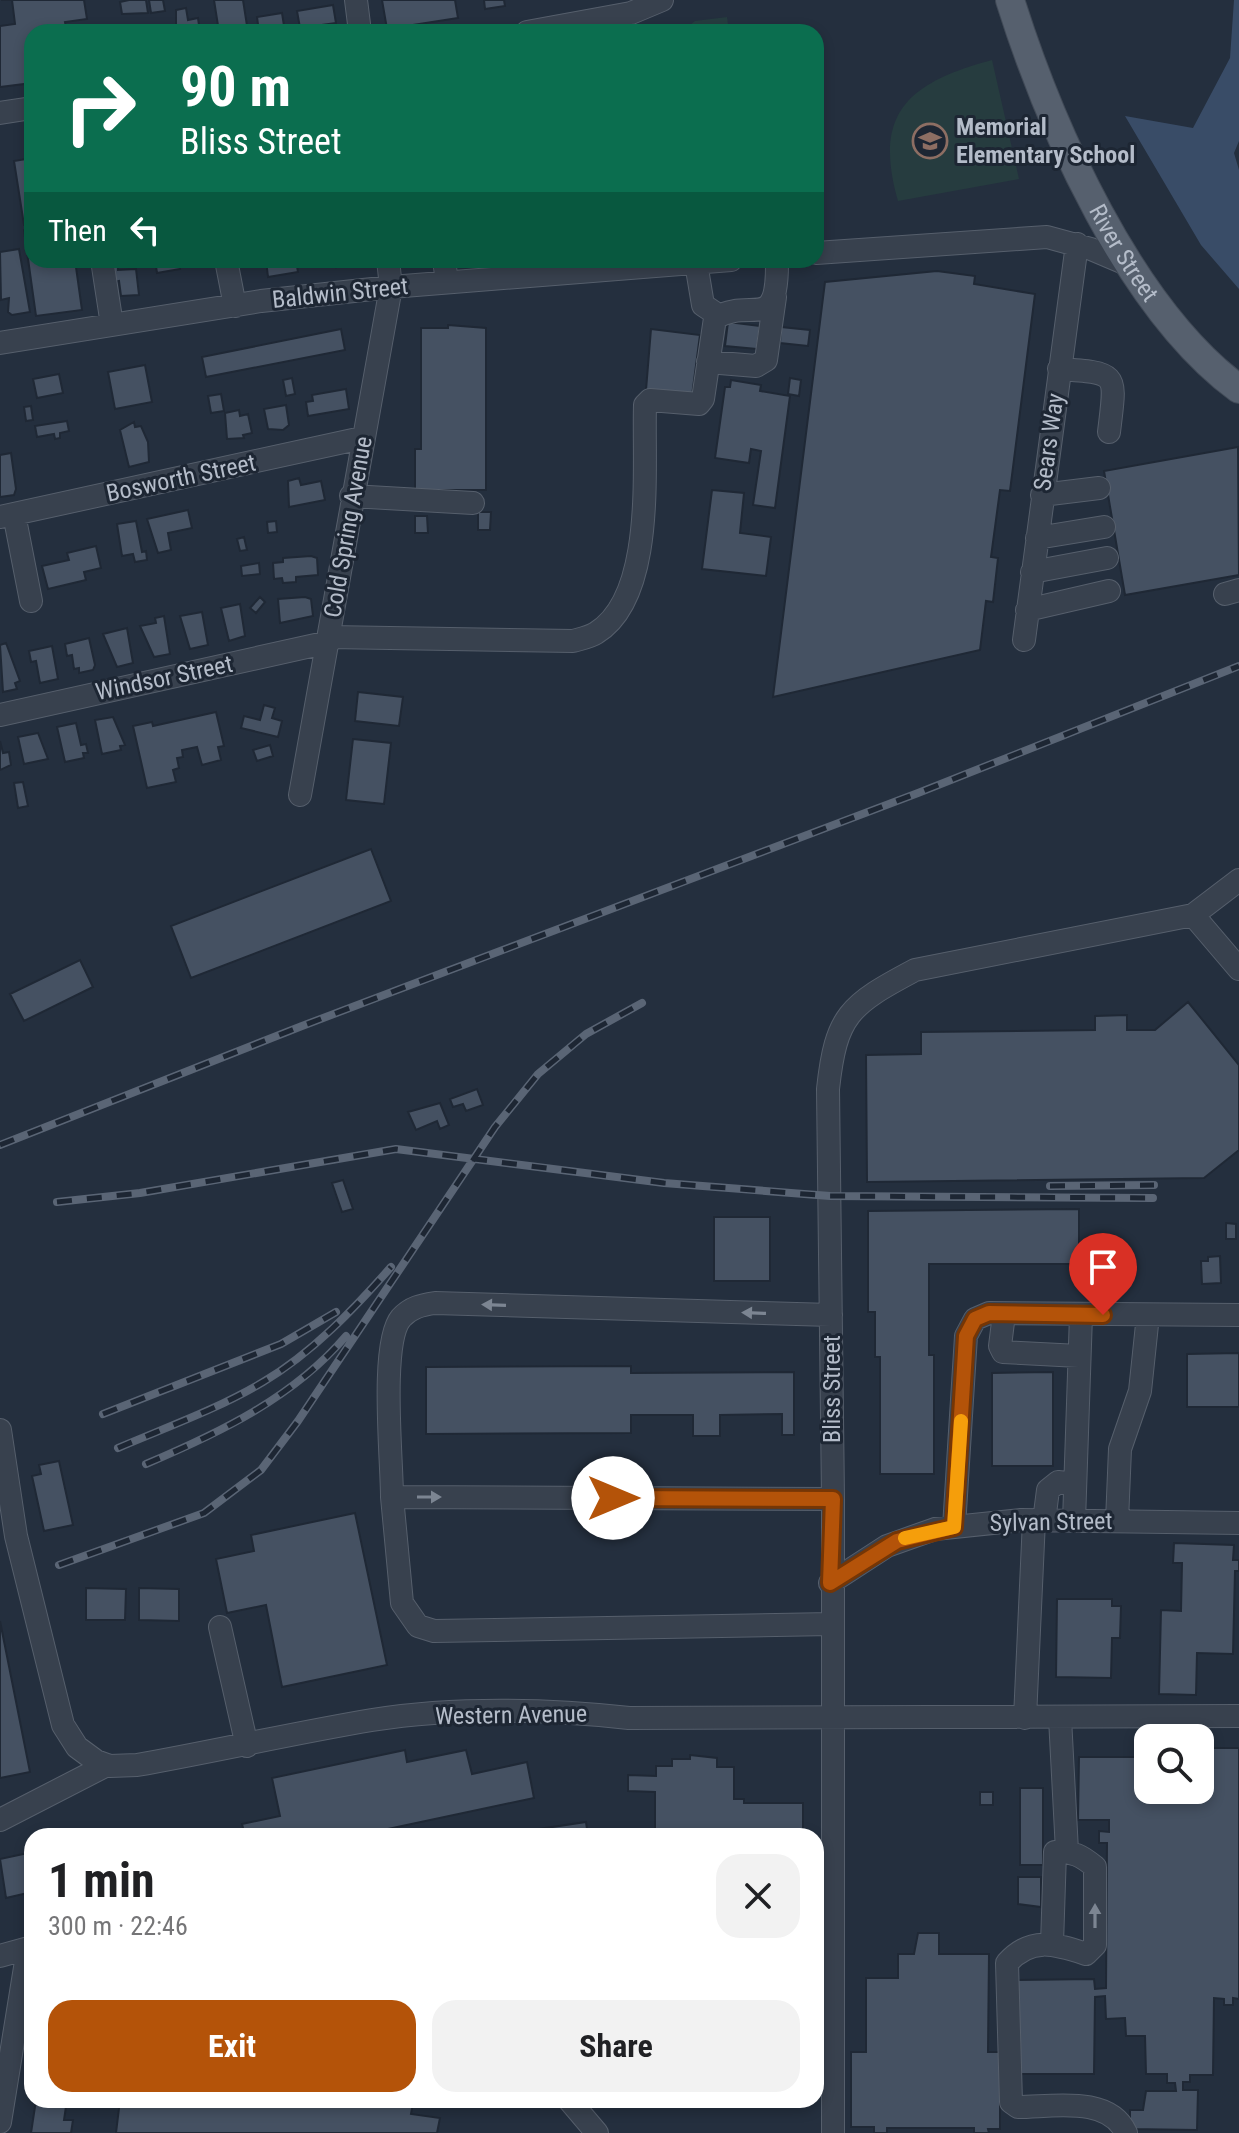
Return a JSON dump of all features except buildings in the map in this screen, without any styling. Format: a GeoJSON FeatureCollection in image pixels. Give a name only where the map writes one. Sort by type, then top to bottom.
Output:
{"type":"FeatureCollection","features":[{"type":"Feature","properties":{"kind":"main road","name":"River Street"},"geometry":{"type":"LineString","coordinates":[[1010,0],[1051,110],[1131,266],[1191,349],[1239,389]]}},
{"type":"Feature","properties":{"kind":"street"},"geometry":{"type":"LineString","coordinates":[[356,0],[359,24]]}},
{"type":"Feature","properties":{"kind":"street"},"geometry":{"type":"LineString","coordinates":[[571,24],[631,13],[662,0]]}},
{"type":"Feature","properties":{"kind":"street"},"geometry":{"type":"LineString","coordinates":[[0,113],[24,109]]}},
{"type":"Feature","properties":{"kind":"street"},"geometry":{"type":"LineString","coordinates":[[824,252],[1030,237],[1077,244],[1131,266]]}},
{"type":"Feature","properties":{"kind":"street","name":"Sears Way"},"geometry":{"type":"LineString","coordinates":[[1024,640],[1077,244]]}},
{"type":"Feature","properties":{"kind":"street"},"geometry":{"type":"LineString","coordinates":[[103,268],[112,325]]}},
{"type":"Feature","properties":{"kind":"street"},"geometry":{"type":"LineString","coordinates":[[228,268],[235,306]]}},
{"type":"Feature","properties":{"kind":"street","name":"Cold Spring Avenue"},"geometry":{"type":"LineString","coordinates":[[300,795],[329,640],[351,496],[391,287],[389,268]]}},
{"type":"Feature","properties":{"kind":"street","name":"Baldwin Street"},"geometry":{"type":"LineString","coordinates":[[0,343],[235,306],[391,287],[446,271],[540,268]]}},
{"type":"Feature","properties":{"kind":"street"},"geometry":{"type":"LineString","coordinates":[[697,268],[700,298],[707,310],[718,315],[763,308],[775,297]]}},
{"type":"Feature","properties":{"kind":"street"},"geometry":{"type":"LineString","coordinates":[[718,315],[712,322],[708,362],[756,366],[766,360],[777,268]]}},
{"type":"Feature","properties":{"kind":"street","name":"Windsor Street"},"geometry":{"type":"LineString","coordinates":[[0,715],[329,640],[573,641],[596,633],[614,616],[635,572],[641,545],[645,405],[650,400],[699,404],[703,399],[708,362]]}},
{"type":"Feature","properties":{"kind":"street"},"geometry":{"type":"LineString","coordinates":[[1059,369],[1103,373],[1110,377],[1114,387],[1109,432]]}},
{"type":"Feature","properties":{"kind":"street","name":"Bosworth Street"},"geometry":{"type":"LineString","coordinates":[[7,516],[362,438]]}},
{"type":"Feature","properties":{"kind":"street"},"geometry":{"type":"LineString","coordinates":[[1042,495],[1099,488]]}},
{"type":"Feature","properties":{"kind":"street"},"geometry":{"type":"LineString","coordinates":[[351,496],[473,503]]}},
{"type":"Feature","properties":{"kind":"street"},"geometry":{"type":"LineString","coordinates":[[7,516],[31,601]]}},
{"type":"Feature","properties":{"kind":"street"},"geometry":{"type":"LineString","coordinates":[[1037,538],[1104,527]]}},
{"type":"Feature","properties":{"kind":"street"},"geometry":{"type":"LineString","coordinates":[[1032,572],[1107,558]]}},
{"type":"Feature","properties":{"kind":"street"},"geometry":{"type":"LineString","coordinates":[[1027,610],[1109,591]]}},
{"type":"Feature","properties":{"kind":"street","name":"Bliss Street"},"geometry":{"type":"LineString","coordinates":[[833,2133],[824,1956],[833,1718],[828,1089],[833,1042],[850,1012],[878,989],[915,970],[1193,915],[1239,880]]}},
{"type":"Feature","properties":{"kind":"street"},"geometry":{"type":"LineString","coordinates":[[1193,915],[1239,969]]}},
{"type":"Feature","properties":{"kind":"street"},"geometry":{"type":"LineString","coordinates":[[831,1315],[435,1303],[417,1305],[402,1317],[389,1347],[392,1497],[402,1603],[418,1626],[434,1631],[831,1624]]}},
{"type":"Feature","properties":{"kind":"street"},"geometry":{"type":"LineString","coordinates":[[954,1527],[966,1336],[975,1319],[989,1313],[1239,1315]]}},
{"type":"Feature","properties":{"kind":"street"},"geometry":{"type":"LineString","coordinates":[[1004,1314],[1000,1346],[1003,1352],[1079,1356]]}},
{"type":"Feature","properties":{"kind":"street"},"geometry":{"type":"LineString","coordinates":[[1074,1521],[1081,1315]]}},
{"type":"Feature","properties":{"kind":"street"},"geometry":{"type":"LineString","coordinates":[[1117,1521],[1120,1449],[1140,1391],[1148,1315]]}},
{"type":"Feature","properties":{"kind":"street"},"geometry":{"type":"LineString","coordinates":[[0,1430],[16,1536],[60,1716],[77,1747],[107,1765]]}},
{"type":"Feature","properties":{"kind":"street"},"geometry":{"type":"LineString","coordinates":[[1025,1718],[1039,1520],[1048,1490],[1058,1482],[1075,1484]]}},
{"type":"Feature","properties":{"kind":"street"},"geometry":{"type":"LineString","coordinates":[[392,1497],[833,1499]]}},
{"type":"Feature","properties":{"kind":"street","name":"Sylvan Street"},"geometry":{"type":"LineString","coordinates":[[830,1583],[897,1541],[954,1527],[1039,1520],[1239,1523]]}},
{"type":"Feature","properties":{"kind":"street"},"geometry":{"type":"LineString","coordinates":[[220,1627],[247,1746]]}},
{"type":"Feature","properties":{"kind":"street","name":"Western Avenue"},"geometry":{"type":"LineString","coordinates":[[107,1765],[137,1765],[375,1720],[471,1713],[565,1711],[629,1718],[1239,1716]]}},
{"type":"Feature","properties":{"kind":"street"},"geometry":{"type":"LineString","coordinates":[[1060,1718],[1067,1851]]}},
{"type":"Feature","properties":{"kind":"street"},"geometry":{"type":"LineString","coordinates":[[0,1820],[107,1765]]}},
{"type":"Feature","properties":{"kind":"street"},"geometry":{"type":"LineString","coordinates":[[1052,1944],[1055,1852],[1067,1851],[1082,1856],[1095,1867],[1095,1945],[1086,1954],[1052,1944],[1020,1949],[1007,1963],[1011,2102],[1018,2107],[1087,2107],[1107,2111],[1126,2133]]}},
{"type":"Feature","properties":{"kind":"street"},"geometry":{"type":"LineString","coordinates":[[0,1956],[24,1950]]}},
{"type":"Feature","properties":{"kind":"street"},"geometry":{"type":"LineString","coordinates":[[0,2122],[4,2074],[24,1977]]}},
{"type":"Feature","properties":{"kind":"street"},"geometry":{"type":"LineString","coordinates":[[576,2108],[597,2133]]}},
{"type":"Feature","properties":{"kind":"green space"},"geometry":{"type":"Polygon","coordinates":[[[727,17],[728,24],[691,24],[727,17]]]}},
{"type":"Feature","properties":{"kind":"green space"},"geometry":{"type":"Polygon","coordinates":[[[992,60],[1019,179],[898,201],[891,170],[890,144],[895,123],[905,105],[939,79],[992,60]]]}},
{"type":"Feature","properties":{"kind":"water"},"geometry":{"type":"Polygon","coordinates":[[[1234,0],[1239,0],[1239,141],[1234,153],[1239,170],[1239,289],[1201,245],[1125,116],[1193,128],[1230,58],[1234,0]]]}},
{"type":"Feature","properties":{"kind":"railway"},"geometry":{"type":"LineString","coordinates":[[0,1145],[302,1026],[918,793],[1239,666]]}},
{"type":"Feature","properties":{"kind":"railway"},"geometry":{"type":"LineString","coordinates":[[59,1565],[204,1513],[261,1470],[298,1421],[495,1127],[538,1074],[586,1034],[642,1003]]}},
{"type":"Feature","properties":{"kind":"railway"},"geometry":{"type":"LineString","coordinates":[[57,1202],[140,1193],[396,1149],[664,1183],[830,1196],[1153,1198]]}},
{"type":"Feature","properties":{"kind":"railway"},"geometry":{"type":"LineString","coordinates":[[1050,1186],[1154,1185]]}},
{"type":"Feature","properties":{"kind":"railway"},"geometry":{"type":"LineString","coordinates":[[118,1448],[228,1401],[263,1382],[332,1329],[391,1267]]}},
{"type":"Feature","properties":{"kind":"railway"},"geometry":{"type":"LineString","coordinates":[[103,1414],[281,1344],[336,1312]]}},
{"type":"Feature","properties":{"kind":"railway"},"geometry":{"type":"LineString","coordinates":[[146,1464],[254,1412],[303,1378],[346,1336]]}},
{"type":"Feature","properties":{"kind":"slow traffic"},"geometry":{"type":"LineString","coordinates":[[905,1538],[954,1527],[961,1421]]}},
{"type":"Feature","properties":{"kind":"place","name":"Memorial Elementary School"},"geometry":{"type":"Point","coordinates":[930,141]}},
{"type":"Feature","properties":{"kind":"route"},"geometry":{"type":"LineString","coordinates":[[613,1498],[833,1499],[830,1583],[897,1541],[922,1532],[954,1527],[966,1336],[975,1319],[989,1313],[1103,1315]]}}]}
